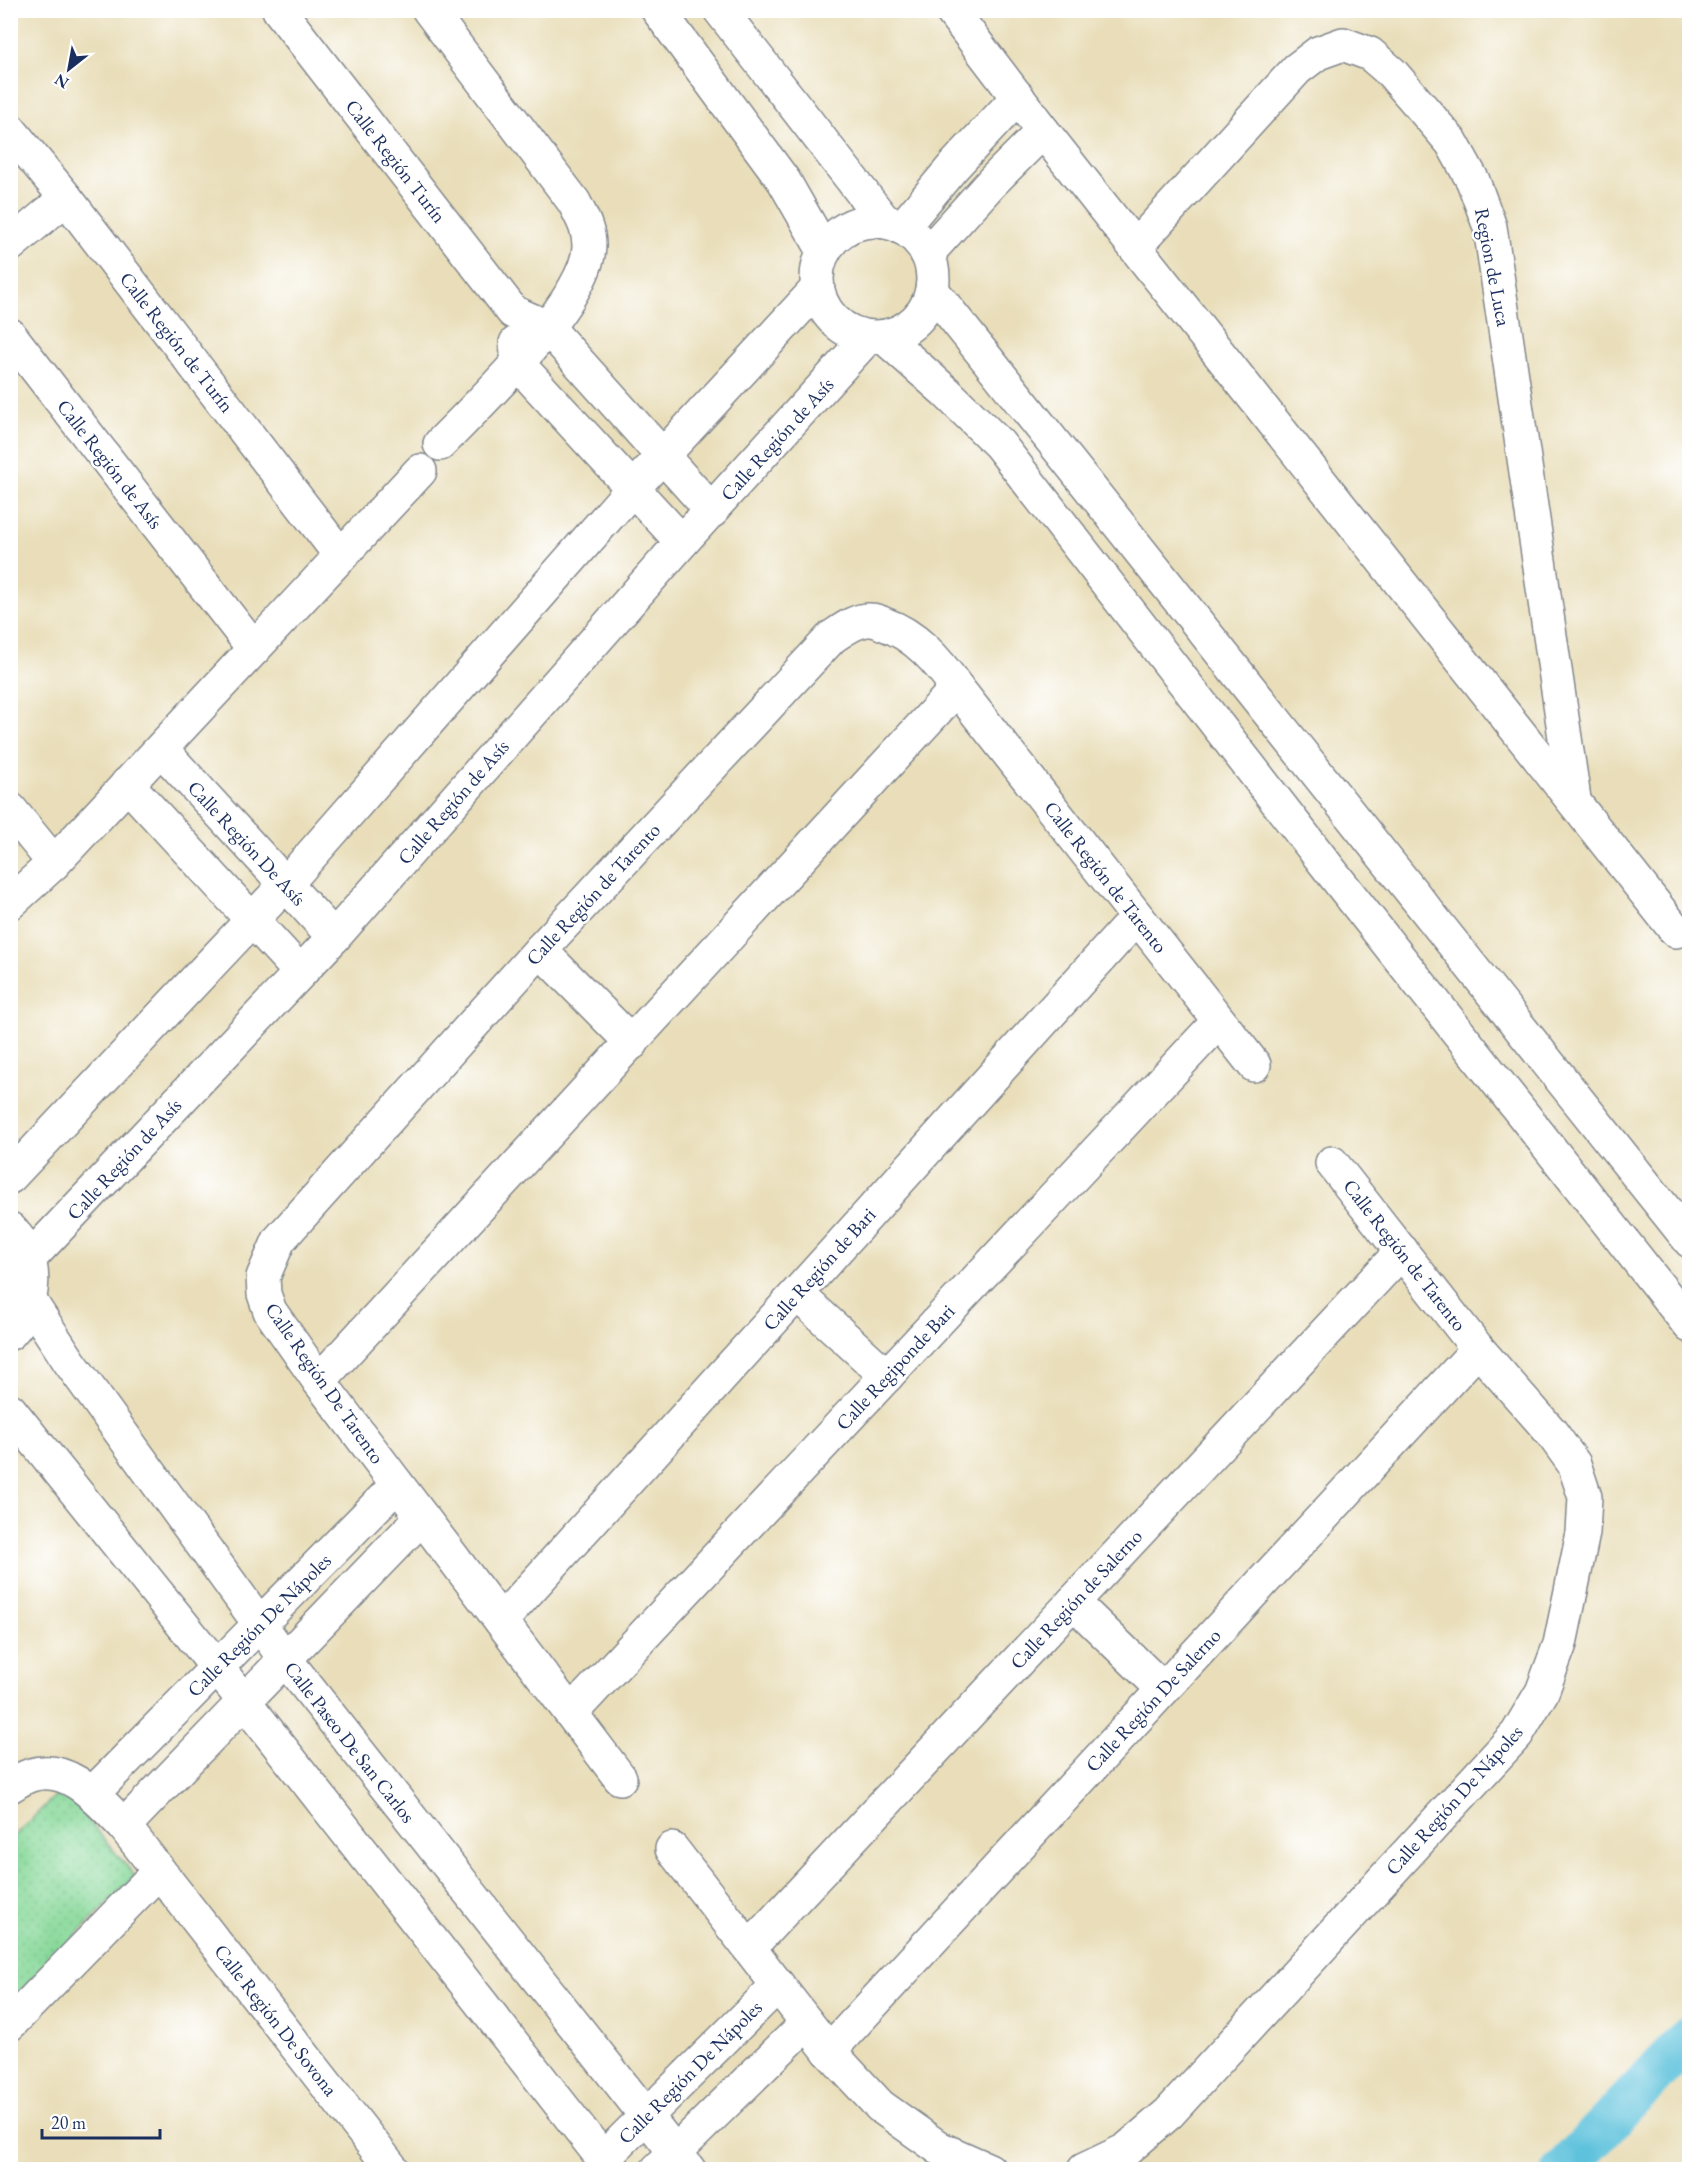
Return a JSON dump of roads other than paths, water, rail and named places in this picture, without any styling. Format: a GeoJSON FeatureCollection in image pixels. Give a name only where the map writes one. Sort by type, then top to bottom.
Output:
{"type":"FeatureCollection","features":[{"type":"Feature","properties":{"kind":"street","name":"Calle Región Turín"},"geometry":{"type":"LineString","coordinates":[[279,10],[513,312],[547,327]]}},
{"type":"Feature","properties":{"kind":"street"},"geometry":{"type":"LineString","coordinates":[[429,10],[574,202],[585,224],[590,246],[576,286],[547,327],[518,364],[440,444]]}},
{"type":"Feature","properties":{"kind":"street"},"geometry":{"type":"LineString","coordinates":[[658,10],[784,181],[824,251]]}},
{"type":"Feature","properties":{"kind":"street"},"geometry":{"type":"LineString","coordinates":[[720,10],[893,225],[916,239],[927,254],[932,271],[932,290],[926,306],[916,321],[902,331],[876,337]]}},
{"type":"Feature","properties":{"kind":"street","name":"Region de Luca"},"geometry":{"type":"LineString","coordinates":[[951,10],[1043,131],[1676,931]]}},
{"type":"Feature","properties":{"kind":"street","name":"Region de Luca"},"geometry":{"type":"LineString","coordinates":[[1135,247],[1297,69],[1318,53],[1343,44],[1370,54],[1392,73],[1452,143],[1473,181],[1490,227],[1575,801]]}},
{"type":"Feature","properties":{"kind":"street"},"geometry":{"type":"LineString","coordinates":[[1018,97],[953,167],[893,225],[861,223],[839,233],[824,251],[818,269],[817,289],[826,312],[844,329],[876,337],[946,392],[999,444],[1689,1326]]}},
{"type":"Feature","properties":{"kind":"street","name":"Calle Región de Turín"},"geometry":{"type":"LineString","coordinates":[[10,129],[66,198],[341,556]]}},
{"type":"Feature","properties":{"kind":"street"},"geometry":{"type":"LineString","coordinates":[[927,254],[992,182],[1043,131]]}},
{"type":"Feature","properties":{"kind":"street"},"geometry":{"type":"LineString","coordinates":[[10,245],[66,198]]}},
{"type":"Feature","properties":{"kind":"street","name":"Calle Región de Asís"},"geometry":{"type":"LineString","coordinates":[[10,1177],[285,885],[633,488],[817,289]]}},
{"type":"Feature","properties":{"kind":"street"},"geometry":{"type":"LineString","coordinates":[[932,290],[1370,837],[1689,1241]]}},
{"type":"Feature","properties":{"kind":"street"},"geometry":{"type":"LineString","coordinates":[[513,312],[518,364],[682,542]]}},
{"type":"Feature","properties":{"kind":"street"},"geometry":{"type":"LineString","coordinates":[[547,327],[712,511]]}},
{"type":"Feature","properties":{"kind":"street","name":"Calle Región de Asís"},"geometry":{"type":"LineString","coordinates":[[10,335],[254,649]]}},
{"type":"Feature","properties":{"kind":"street","name":"Calle Región de Asís"},"geometry":{"type":"LineString","coordinates":[[30,1258],[334,937],[682,542],[876,337]]}},
{"type":"Feature","properties":{"kind":"street"},"geometry":{"type":"LineString","coordinates":[[10,903],[54,863],[420,471]]}},
{"type":"Feature","properties":{"kind":"street","name":"Calle Región de Tarento"},"geometry":{"type":"LineString","coordinates":[[263,1277],[279,1240],[540,950],[832,637],[854,623],[871,620],[896,628],[920,644],[941,665],[1254,1065]]}},
{"type":"Feature","properties":{"kind":"street","name":"Calle Región de Tarento"},"geometry":{"type":"LineString","coordinates":[[319,1381],[957,688]]}},
{"type":"Feature","properties":{"kind":"street","name":"Calle Región De Asís"},"geometry":{"type":"LineString","coordinates":[[160,749],[334,937]]}},
{"type":"Feature","properties":{"kind":"street"},"geometry":{"type":"LineString","coordinates":[[128,784],[300,972]]}},
{"type":"Feature","properties":{"kind":"street"},"geometry":{"type":"LineString","coordinates":[[10,809],[54,863]]}},
{"type":"Feature","properties":{"kind":"street"},"geometry":{"type":"LineString","coordinates":[[1330,870],[1370,837]]}},
{"type":"Feature","properties":{"kind":"street","name":"Calle Región de Bari"},"geometry":{"type":"LineString","coordinates":[[501,1622],[1137,917]]}},
{"type":"Feature","properties":{"kind":"street"},"geometry":{"type":"LineString","coordinates":[[540,950],[632,1043]]}},
{"type":"Feature","properties":{"kind":"street","name":"Calle Regiponde Bari"},"geometry":{"type":"LineString","coordinates":[[571,1713],[1219,1021]]}},
{"type":"Feature","properties":{"kind":"street","name":"Calle Región de Tarento"},"geometry":{"type":"LineString","coordinates":[[1332,1163],[1478,1348]]}},
{"type":"Feature","properties":{"kind":"street"},"geometry":{"type":"LineString","coordinates":[[10,1229],[18,1237],[30,1258],[33,1280],[30,1301],[20,1323],[10,1333]]}},
{"type":"Feature","properties":{"kind":"street","name":"Calle Región de Salerno"},"geometry":{"type":"LineString","coordinates":[[749,1948],[1402,1251]]}},
{"type":"Feature","properties":{"kind":"street","name":"Calle Región De Tarento"},"geometry":{"type":"LineString","coordinates":[[263,1277],[264,1294],[270,1311],[397,1485]]}},
{"type":"Feature","properties":{"kind":"street"},"geometry":{"type":"LineString","coordinates":[[796,1294],[887,1376]]}},
{"type":"Feature","properties":{"kind":"street","name":"Calle Paseo De San Carlos"},"geometry":{"type":"LineString","coordinates":[[30,1301],[69,1361],[259,1625],[645,2116],[674,2164]]}},
{"type":"Feature","properties":{"kind":"street","name":"Calle Región De Salerno"},"geometry":{"type":"LineString","coordinates":[[829,2051],[1478,1348]]}},
{"type":"Feature","properties":{"kind":"street","name":"Calle Región De Nápoles"},"geometry":{"type":"LineString","coordinates":[[1084,2169],[1126,2150],[1169,2113],[1516,1734],[1542,1692],[1560,1644],[1583,1533],[1585,1497],[1574,1464],[1551,1432],[1478,1348]]}},
{"type":"Feature","properties":{"kind":"street"},"geometry":{"type":"LineString","coordinates":[[10,1410],[244,1701],[607,2164]]}},
{"type":"Feature","properties":{"kind":"street"},"geometry":{"type":"LineString","coordinates":[[397,1485],[621,1778]]}},
{"type":"Feature","properties":{"kind":"street","name":"Calle Región De Nápoles"},"geometry":{"type":"LineString","coordinates":[[92,1794],[397,1485]]}},
{"type":"Feature","properties":{"kind":"street","name":"Calle Región De Nápoles"},"geometry":{"type":"LineString","coordinates":[[124,1826],[422,1517]]}},
{"type":"Feature","properties":{"kind":"street"},"geometry":{"type":"LineString","coordinates":[[1073,1602],[1163,1689]]}},
{"type":"Feature","properties":{"kind":"street","name":"Calle Región De Sovona"},"geometry":{"type":"LineString","coordinates":[[10,1786],[30,1775],[50,1772],[74,1780],[92,1794],[124,1826],[393,2169]]}},
{"type":"Feature","properties":{"kind":"street","name":"Calle Región De Nápoles"},"geometry":{"type":"LineString","coordinates":[[672,1849],[829,2051],[880,2106],[939,2148],[989,2169]]}},
{"type":"Feature","properties":{"kind":"street"},"geometry":{"type":"LineString","coordinates":[[10,2024],[159,1871]]}},
{"type":"Feature","properties":{"kind":"street","name":"Calle Región De Nápoles"},"geometry":{"type":"LineString","coordinates":[[607,2164],[645,2116],[778,1985]]}},
{"type":"Feature","properties":{"kind":"street"},"geometry":{"type":"LineString","coordinates":[[674,2164],[807,2022]]}},
{"type":"Feature","properties":{"kind":"waterway"},"geometry":{"type":"LineString","coordinates":[[1563,2170],[1690,2037]]}}]}
